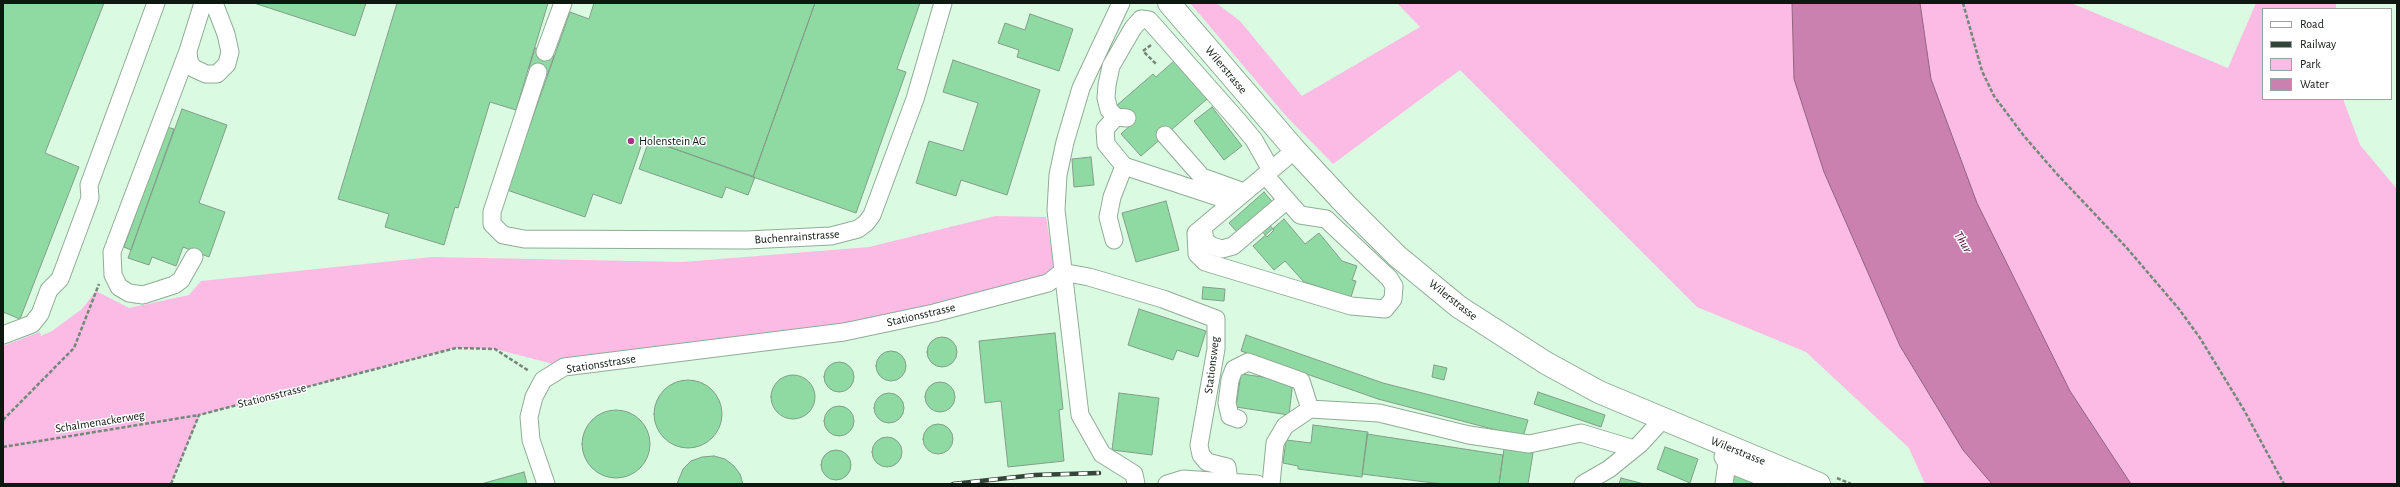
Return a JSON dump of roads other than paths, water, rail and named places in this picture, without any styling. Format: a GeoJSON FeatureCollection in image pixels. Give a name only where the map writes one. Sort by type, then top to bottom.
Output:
{"type":"FeatureCollection","features":[{"type":"Feature","properties":{"kind":"main road","name":"Wilerstrasse"},"geometry":{"type":"LineString","coordinates":[[1170,3],[1294,150],[1397,256],[1459,307],[1546,363],[1599,392],[1662,420],[1727,455],[1824,480]]}},
{"type":"Feature","properties":{"kind":"street"},"geometry":{"type":"LineString","coordinates":[[3,335],[32,324],[40,314],[49,290],[60,279],[90,198],[89,185],[156,3]]}},
{"type":"Feature","properties":{"kind":"street"},"geometry":{"type":"LineString","coordinates":[[194,257],[181,280],[174,285],[143,295],[129,293],[119,287],[113,275],[112,252],[188,50],[203,3]]}},
{"type":"Feature","properties":{"kind":"street"},"geometry":{"type":"LineString","coordinates":[[188,50],[189,61],[193,68],[206,74],[217,74],[223,70],[227,64],[230,52],[226,34],[214,3]]}},
{"type":"Feature","properties":{"kind":"street"},"geometry":{"type":"LineString","coordinates":[[544,52],[563,3]]}},
{"type":"Feature","properties":{"kind":"street","name":"Buchenrainstrasse"},"geometry":{"type":"LineString","coordinates":[[538,72],[502,175],[492,212],[492,224],[503,236],[524,239],[746,240],[831,236],[858,229],[866,223],[872,215],[915,98],[943,3]]}},
{"type":"Feature","properties":{"kind":"street"},"geometry":{"type":"LineString","coordinates":[[1121,3],[1081,88],[1065,142],[1058,175],[1056,210],[1062,272],[1080,415],[1102,454],[1134,474],[1136,484]]}},
{"type":"Feature","properties":{"kind":"street"},"geometry":{"type":"LineString","coordinates":[[1238,197],[1124,166],[1106,144],[1105,129],[1121,117],[1109,110],[1106,98],[1111,66],[1133,28],[1141,19],[1149,20],[1254,140],[1268,173],[1287,200],[1300,215],[1326,219],[1389,278],[1394,286],[1393,299],[1385,309],[1351,306],[1206,262],[1198,254],[1195,243],[1196,233],[1268,173],[1294,150]]}},
{"type":"Feature","properties":{"kind":"street"},"geometry":{"type":"LineString","coordinates":[[1165,135],[1202,177],[1238,197]]}},
{"type":"Feature","properties":{"kind":"street"},"geometry":{"type":"LineString","coordinates":[[1114,240],[1108,217],[1112,197],[1124,166]]}},
{"type":"Feature","properties":{"kind":"street"},"geometry":{"type":"LineString","coordinates":[[1203,227],[1205,241],[1212,246],[1222,249],[1233,246],[1287,200]]}},
{"type":"Feature","properties":{"kind":"street","name":"Stationsstrasse"},"geometry":{"type":"LineString","coordinates":[[546,484],[531,440],[529,417],[534,397],[543,380],[564,367],[844,332],[934,313],[1048,283],[1062,272]]}},
{"type":"Feature","properties":{"kind":"street","name":"Stationsweg"},"geometry":{"type":"LineString","coordinates":[[1062,272],[1089,277],[1163,298],[1216,319],[1216,349],[1199,445],[1201,455],[1207,462],[1227,467],[1229,481]]}},
{"type":"Feature","properties":{"kind":"street"},"geometry":{"type":"LineString","coordinates":[[1238,419],[1230,416],[1227,403],[1230,380],[1234,369],[1248,362],[1301,381],[1310,409]]}},
{"type":"Feature","properties":{"kind":"street"},"geometry":{"type":"LineString","coordinates":[[1271,484],[1275,443],[1285,426],[1310,409],[1379,413],[1470,435],[1529,444],[1581,433],[1634,449]]}},
{"type":"Feature","properties":{"kind":"street"},"geometry":{"type":"LineString","coordinates":[[1583,484],[1609,469],[1634,449],[1662,420]]}},
{"type":"Feature","properties":{"kind":"street"},"geometry":{"type":"LineString","coordinates":[[1724,484],[1727,455],[1779,484]]}},
{"type":"Feature","properties":{"kind":"street"},"geometry":{"type":"LineString","coordinates":[[1167,484],[1183,479],[1257,484]]}},
{"type":"Feature","properties":{"kind":"water","name":"Thur"},"geometry":{"type":"Polygon","coordinates":[[[1792,3],[1920,3],[1931,79],[1977,203],[2070,391],[2131,484],[1992,484],[1963,450],[1900,346],[1824,172],[1794,79],[1792,3]]]}},
{"type":"Feature","properties":{"kind":"railway"},"geometry":{"type":"LineString","coordinates":[[953,484],[1035,475],[1099,473]]}},
{"type":"Feature","properties":{"kind":"place","name":"Holenstein AG"},"geometry":{"type":"Point","coordinates":[631,141]}}]}
